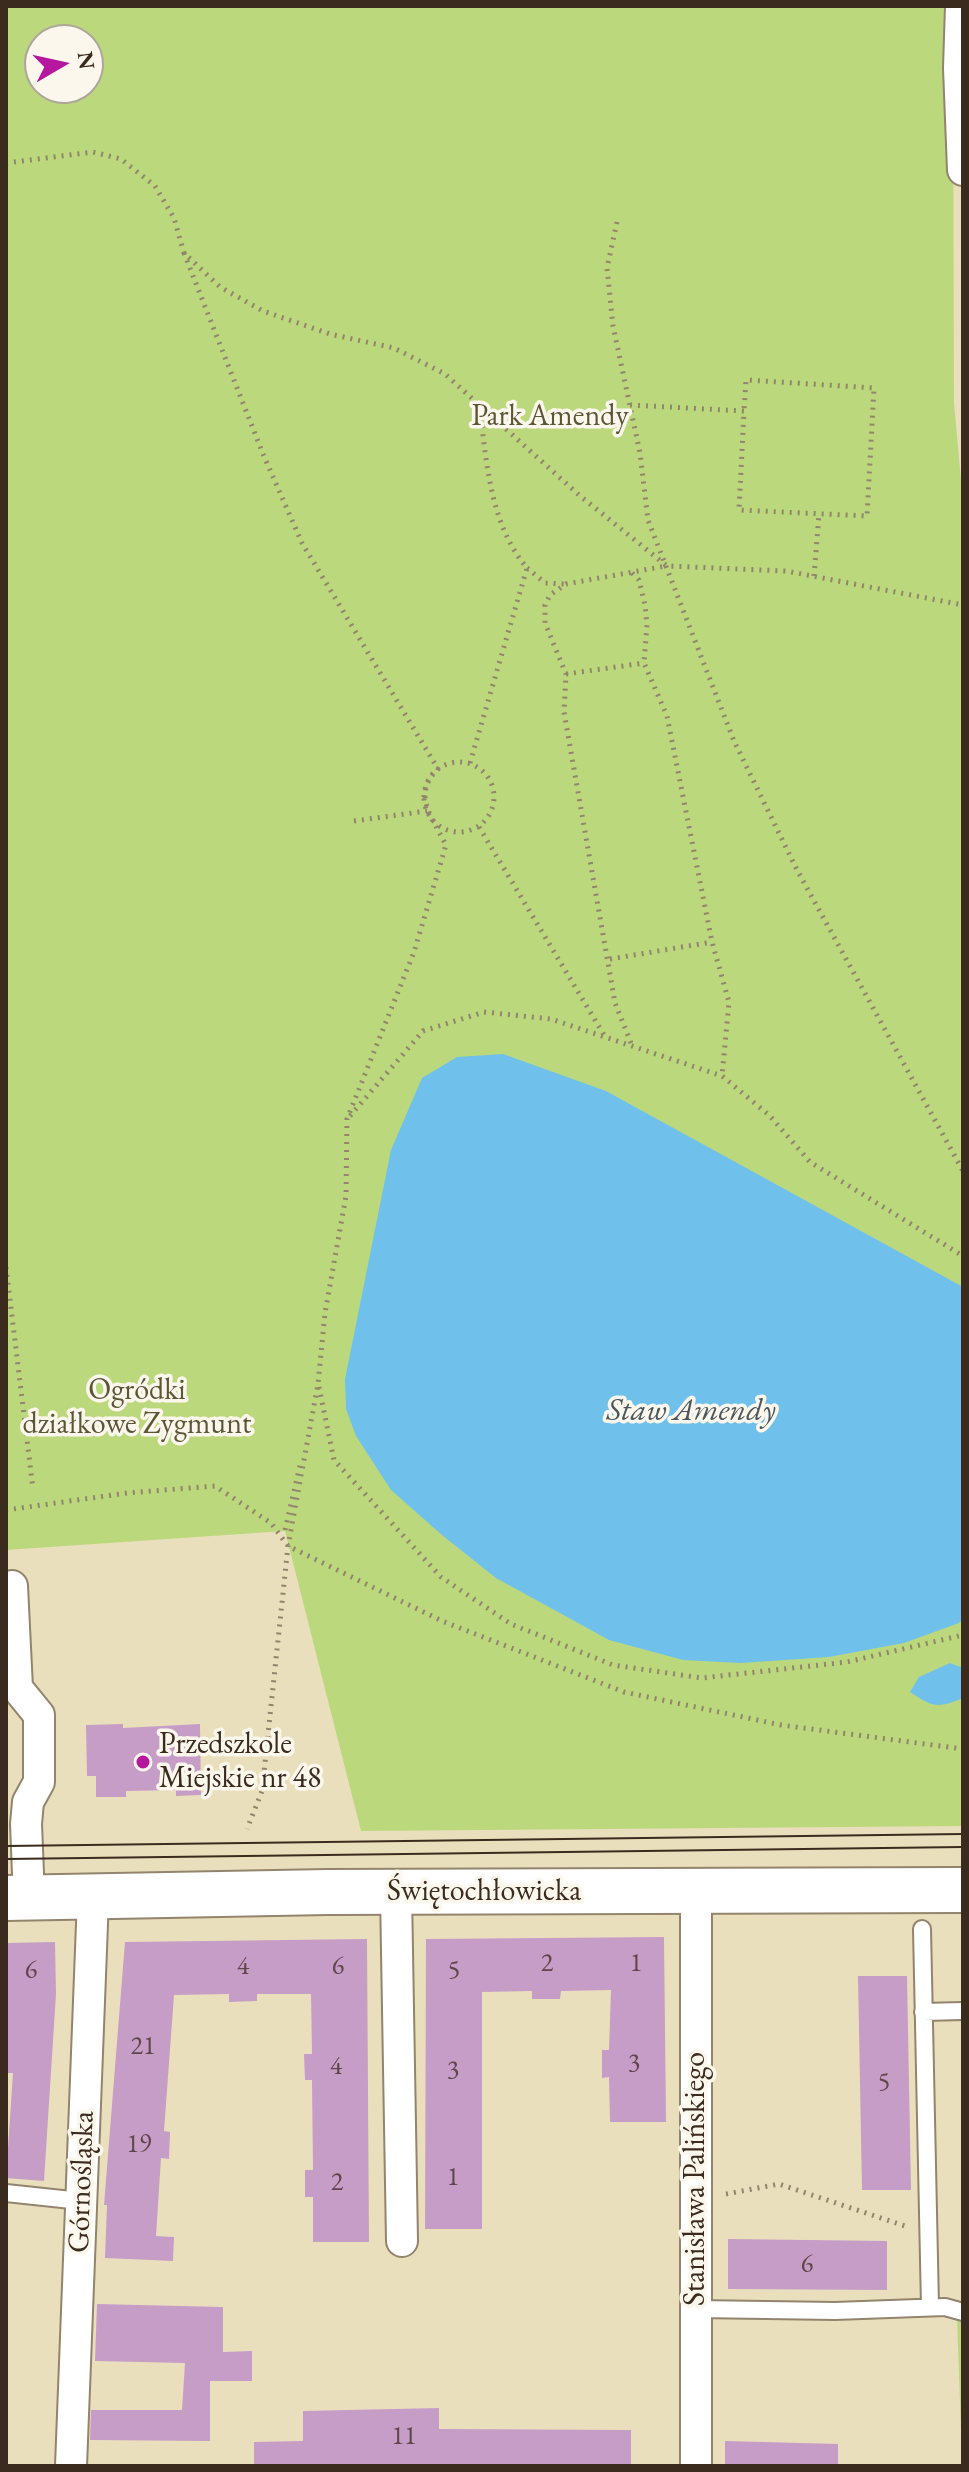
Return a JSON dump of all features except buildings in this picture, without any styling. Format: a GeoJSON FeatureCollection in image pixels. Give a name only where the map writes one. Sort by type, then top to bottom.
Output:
{"type":"FeatureCollection","features":[{"type":"Feature","properties":{"kind":"main road","name":"Świętochłowicka"},"geometry":{"type":"LineString","coordinates":[[18,1898],[963,1890]]}},
{"type":"Feature","properties":{"kind":"street"},"geometry":{"type":"LineString","coordinates":[[961,6],[959,68],[963,170]]}},
{"type":"Feature","properties":{"kind":"street"},"geometry":{"type":"LineString","coordinates":[[12,1586],[11,1688],[39,1715],[39,1782],[28,1802],[18,1898]]}},
{"type":"Feature","properties":{"kind":"street","name":"Stanisława Palińskiego"},"geometry":{"type":"LineString","coordinates":[[696,1892],[696,2466]]}},
{"type":"Feature","properties":{"kind":"street"},"geometry":{"type":"LineString","coordinates":[[396,1893],[402,2241]]}},
{"type":"Feature","properties":{"kind":"street","name":"Górnośląska"},"geometry":{"type":"LineString","coordinates":[[71,2466],[93,1898]]}},
{"type":"Feature","properties":{"kind":"lane"},"geometry":{"type":"LineString","coordinates":[[922,1929],[930,2307]]}},
{"type":"Feature","properties":{"kind":"lane"},"geometry":{"type":"LineString","coordinates":[[923,2012],[963,2011]]}},
{"type":"Feature","properties":{"kind":"lane"},"geometry":{"type":"LineString","coordinates":[[6,2193],[81,2201]]}},
{"type":"Feature","properties":{"kind":"lane"},"geometry":{"type":"LineString","coordinates":[[696,2309],[835,2311],[945,2307],[963,2312]]}},
{"type":"Feature","properties":{"kind":"path"},"geometry":{"type":"LineString","coordinates":[[6,163],[93,152],[121,159],[155,186],[174,218],[184,253],[263,454],[302,543],[438,769]]}},
{"type":"Feature","properties":{"kind":"path"},"geometry":{"type":"LineString","coordinates":[[617,222],[607,268],[613,326],[640,453],[648,520],[734,741],[797,870],[963,1171]]}},
{"type":"Feature","properties":{"kind":"path"},"geometry":{"type":"LineString","coordinates":[[184,253],[220,287],[263,311],[330,334],[394,348],[445,374],[579,495],[667,566]]}},
{"type":"Feature","properties":{"kind":"path"},"geometry":{"type":"LineString","coordinates":[[746,380],[874,388],[867,516],[739,510],[744,411],[746,380]]}},
{"type":"Feature","properties":{"kind":"path"},"geometry":{"type":"LineString","coordinates":[[479,404],[488,473],[499,524],[527,568],[545,583],[566,584],[667,566],[786,571],[963,605]]}},
{"type":"Feature","properties":{"kind":"path"},"geometry":{"type":"LineString","coordinates":[[630,405],[744,411]]}},
{"type":"Feature","properties":{"kind":"path"},"geometry":{"type":"LineString","coordinates":[[814,576],[819,514]]}},
{"type":"Feature","properties":{"kind":"path"},"geometry":{"type":"LineString","coordinates":[[470,763],[527,568]]}},
{"type":"Feature","properties":{"kind":"path"},"geometry":{"type":"LineString","coordinates":[[631,572],[639,580],[645,605],[644,663],[667,716],[712,942],[729,1002],[722,1076]]}},
{"type":"Feature","properties":{"kind":"path"},"geometry":{"type":"LineString","coordinates":[[566,584],[550,595],[545,605],[545,623],[566,674],[564,712],[610,959],[615,1003],[631,1044]]}},
{"type":"Feature","properties":{"kind":"path"},"geometry":{"type":"LineString","coordinates":[[566,674],[644,663]]}},
{"type":"Feature","properties":{"kind":"path"},"geometry":{"type":"LineString","coordinates":[[247,1829],[262,1791],[288,1546],[318,1384],[325,1313],[346,1196],[347,1119],[414,952],[446,845],[427,811],[425,791],[432,775],[448,764],[470,763],[481,769],[493,787],[493,809],[479,827],[456,833],[444,830],[435,823]]}},
{"type":"Feature","properties":{"kind":"path"},"geometry":{"type":"LineString","coordinates":[[354,821],[427,811]]}},
{"type":"Feature","properties":{"kind":"path"},"geometry":{"type":"LineString","coordinates":[[479,827],[604,1036]]}},
{"type":"Feature","properties":{"kind":"path"},"geometry":{"type":"LineString","coordinates":[[610,959],[712,942]]}},
{"type":"Feature","properties":{"kind":"path"},"geometry":{"type":"LineString","coordinates":[[347,1119],[423,1031],[484,1012],[551,1019],[722,1076],[770,1116],[810,1162],[963,1256]]}},
{"type":"Feature","properties":{"kind":"path"},"geometry":{"type":"LineString","coordinates":[[6,1267],[33,1489]]}},
{"type":"Feature","properties":{"kind":"path"},"geometry":{"type":"LineString","coordinates":[[285,1530],[318,1384]]}},
{"type":"Feature","properties":{"kind":"path"},"geometry":{"type":"LineString","coordinates":[[318,1384],[334,1460],[441,1577],[511,1624],[613,1665],[702,1678],[847,1662],[963,1635]]}},
{"type":"Feature","properties":{"kind":"path"},"geometry":{"type":"LineString","coordinates":[[6,1510],[127,1493],[215,1486],[271,1523],[288,1546],[442,1621],[624,1692],[781,1725],[963,1749]]}},
{"type":"Feature","properties":{"kind":"path"},"geometry":{"type":"LineString","coordinates":[[720,2195],[779,2184],[929,2234]]}},
{"type":"Feature","properties":{"kind":"green space","name":"Park Amendy"},"geometry":{"type":"Polygon","coordinates":[[[6,6],[956,6],[953,63],[954,403],[963,502],[963,1826],[361,1831],[285,1531],[6,1550],[6,6]]]}},
{"type":"Feature","properties":{"kind":"green space"},"geometry":{"type":"Polygon","coordinates":[[[957,2318],[963,2321],[963,2459],[962,2459],[957,2318]]]}},
{"type":"Feature","properties":{"kind":"water","name":"Staw Amendy"},"geometry":{"type":"Polygon","coordinates":[[[503,1054],[606,1091],[963,1287],[963,1618],[959,1623],[904,1643],[829,1657],[741,1663],[683,1660],[609,1640],[496,1578],[391,1490],[356,1436],[346,1409],[345,1379],[391,1150],[422,1078],[457,1057],[503,1054]]]}},
{"type":"Feature","properties":{"kind":"water"},"geometry":{"type":"Polygon","coordinates":[[[950,1663],[963,1668],[963,1698],[935,1705],[910,1692],[919,1677],[950,1663]]]}},
{"type":"Feature","properties":{"kind":"tram line"},"geometry":{"type":"LineString","coordinates":[[6,1846],[963,1834]]}},
{"type":"Feature","properties":{"kind":"tram line"},"geometry":{"type":"LineString","coordinates":[[6,1859],[963,1847]]}},
{"type":"Feature","properties":{"kind":"place","name":"Przedszkole Miejskie nr 48"},"geometry":{"type":"Point","coordinates":[143,1762]}},
{"type":"Feature","properties":{"kind":"park label","name":"Ogródki działkowe Zygmunt"},"geometry":{"type":"Point","coordinates":[137,1408]}}]}
